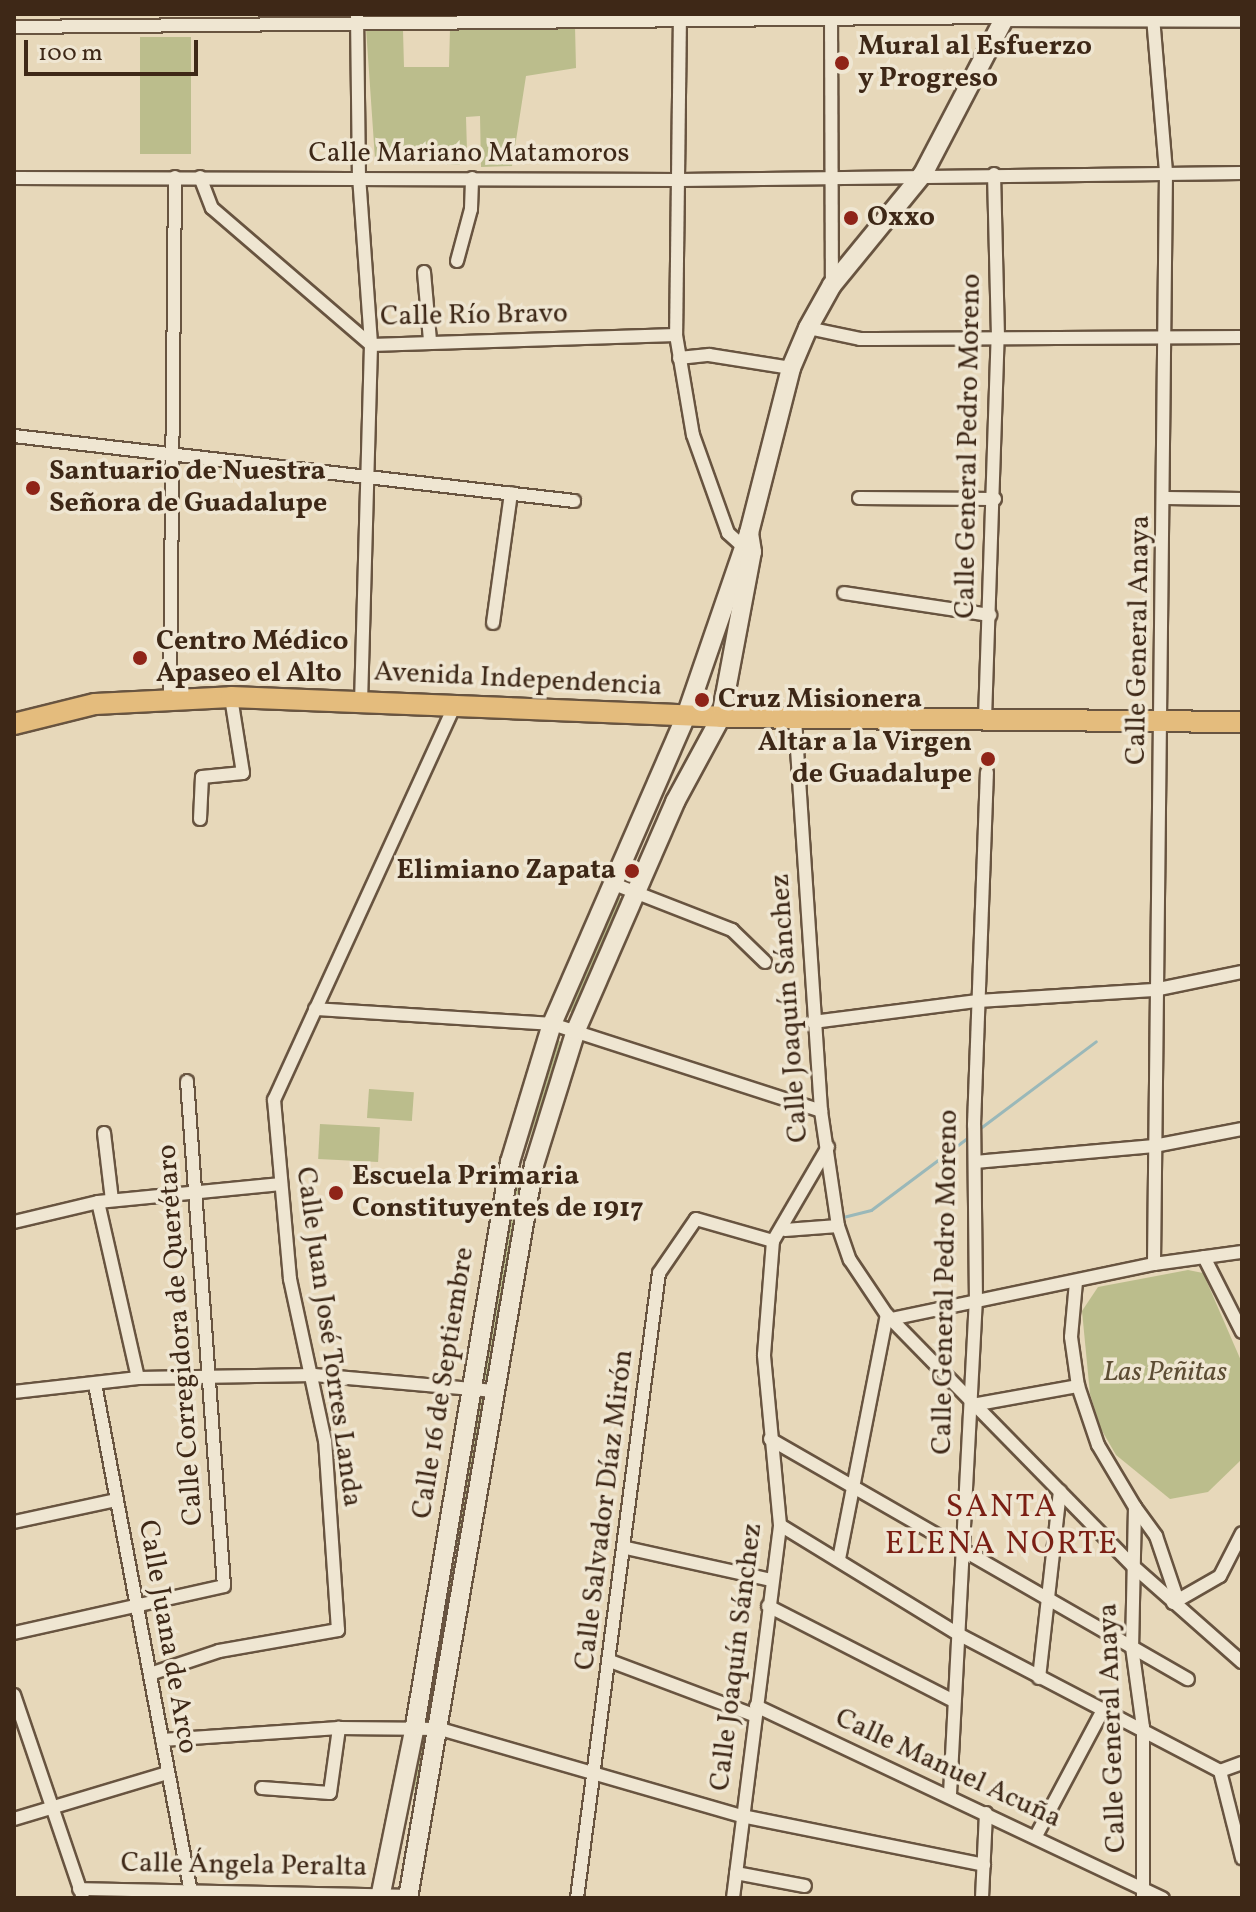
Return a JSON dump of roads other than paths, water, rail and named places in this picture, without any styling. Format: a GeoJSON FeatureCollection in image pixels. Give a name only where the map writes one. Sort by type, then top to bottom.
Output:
{"type":"FeatureCollection","features":[{"type":"Feature","properties":{"kind":"main road","name":"Avenida Independencia"},"geometry":{"type":"LineString","coordinates":[[14,724],[95,704],[231,697],[361,699],[795,719],[1242,722]]}},
{"type":"Feature","properties":{"kind":"street"},"geometry":{"type":"LineString","coordinates":[[680,16],[676,335],[693,435],[728,533],[747,544]]}},
{"type":"Feature","properties":{"kind":"street"},"geometry":{"type":"LineString","coordinates":[[831,17],[832,285]]}},
{"type":"Feature","properties":{"kind":"street","name":"Calle 16 de Septiembre"},"geometry":{"type":"LineString","coordinates":[[408,1897],[440,1729],[534,1165],[576,1030],[675,802],[721,717],[747,544],[791,368],[808,328],[832,285],[923,174],[1005,17]]}},
{"type":"Feature","properties":{"kind":"street","name":"Calle General Anaya"},"geometry":{"type":"LineString","coordinates":[[1153,17],[1166,172],[1166,498],[1154,990],[1154,1264]]}},
{"type":"Feature","properties":{"kind":"street"},"geometry":{"type":"LineString","coordinates":[[14,27],[357,18],[1240,17]]}},
{"type":"Feature","properties":{"kind":"street"},"geometry":{"type":"LineString","coordinates":[[357,18],[359,176],[371,345],[363,479],[361,699]]}},
{"type":"Feature","properties":{"kind":"street","name":"Calle Mariano Matamoros"},"geometry":{"type":"LineString","coordinates":[[14,178],[359,176],[680,180],[923,174],[1242,173]]}},
{"type":"Feature","properties":{"kind":"street","name":"Calle General Pedro Moreno"},"geometry":{"type":"LineString","coordinates":[[985,719],[995,499],[998,337],[994,174]]}},
{"type":"Feature","properties":{"kind":"street"},"geometry":{"type":"LineString","coordinates":[[170,698],[175,177]]}},
{"type":"Feature","properties":{"kind":"street","name":"Calle Río Bravo"},"geometry":{"type":"LineString","coordinates":[[200,177],[212,208],[371,345],[676,335]]}},
{"type":"Feature","properties":{"kind":"street"},"geometry":{"type":"LineString","coordinates":[[457,261],[471,209],[472,178]]}},
{"type":"Feature","properties":{"kind":"street"},"geometry":{"type":"LineString","coordinates":[[424,272],[430,341]]}},
{"type":"Feature","properties":{"kind":"street"},"geometry":{"type":"LineString","coordinates":[[808,328],[860,339],[1165,335],[1242,337]]}},
{"type":"Feature","properties":{"kind":"street"},"geometry":{"type":"LineString","coordinates":[[679,358],[709,355],[791,368]]}},
{"type":"Feature","properties":{"kind":"street"},"geometry":{"type":"LineString","coordinates":[[14,436],[363,479],[574,501]]}},
{"type":"Feature","properties":{"kind":"street"},"geometry":{"type":"LineString","coordinates":[[493,623],[511,493]]}},
{"type":"Feature","properties":{"kind":"street"},"geometry":{"type":"LineString","coordinates":[[859,498],[995,499]]}},
{"type":"Feature","properties":{"kind":"street"},"geometry":{"type":"LineString","coordinates":[[1166,498],[1242,499]]}},
{"type":"Feature","properties":{"kind":"street","name":"Calle 16 de Septiembre"},"geometry":{"type":"LineString","coordinates":[[380,1895],[415,1726],[469,1387],[510,1162],[552,1024],[686,716],[747,544]]}},
{"type":"Feature","properties":{"kind":"street"},"geometry":{"type":"LineString","coordinates":[[844,593],[990,615]]}},
{"type":"Feature","properties":{"kind":"street"},"geometry":{"type":"LineString","coordinates":[[200,819],[202,777],[243,773],[231,697]]}},
{"type":"Feature","properties":{"kind":"street","name":"Calle Juan José Torres Landa"},"geometry":{"type":"LineString","coordinates":[[150,1674],[219,1651],[338,1630],[325,1441],[314,1375],[290,1279],[274,1100],[455,705]]}},
{"type":"Feature","properties":{"kind":"street","name":"Calle Joaquín Sánchez"},"geometry":{"type":"LineString","coordinates":[[733,1898],[780,1525],[764,1355],[773,1241],[785,1230],[828,1147],[821,1111],[813,1022],[795,719]]}},
{"type":"Feature","properties":{"kind":"street","name":"Calle General Pedro Moreno"},"geometry":{"type":"LineString","coordinates":[[950,1794],[962,1551],[974,1400],[973,1145],[987,772]]}},
{"type":"Feature","properties":{"kind":"street"},"geometry":{"type":"LineString","coordinates":[[653,793],[675,802]]}},
{"type":"Feature","properties":{"kind":"street"},"geometry":{"type":"LineString","coordinates":[[614,884],[732,930],[765,962]]}},
{"type":"Feature","properties":{"kind":"street"},"geometry":{"type":"LineString","coordinates":[[813,1022],[978,1001],[1154,990],[1242,972]]}},
{"type":"Feature","properties":{"kind":"street"},"geometry":{"type":"LineString","coordinates":[[315,1009],[552,1024],[821,1111]]}},
{"type":"Feature","properties":{"kind":"street","name":"Calle Corregidora de Querétaro"},"geometry":{"type":"LineString","coordinates":[[138,1603],[224,1586],[187,1081]]}},
{"type":"Feature","properties":{"kind":"street"},"geometry":{"type":"LineString","coordinates":[[975,1162],[1154,1146],[1242,1129]]}},
{"type":"Feature","properties":{"kind":"street"},"geometry":{"type":"LineString","coordinates":[[104,1133],[112,1200]]}},
{"type":"Feature","properties":{"kind":"street"},"geometry":{"type":"LineString","coordinates":[[828,1147],[838,1226],[850,1260],[889,1317],[974,1400],[1133,1566],[1242,1662]]}},
{"type":"Feature","properties":{"kind":"street"},"geometry":{"type":"LineString","coordinates":[[510,1162],[534,1165]]}},
{"type":"Feature","properties":{"kind":"street"},"geometry":{"type":"LineString","coordinates":[[14,1222],[112,1200],[281,1184]]}},
{"type":"Feature","properties":{"kind":"street"},"geometry":{"type":"LineString","coordinates":[[98,1202],[138,1378]]}},
{"type":"Feature","properties":{"kind":"street","name":"Calle Salvador Díaz Mirón"},"geometry":{"type":"LineString","coordinates":[[577,1898],[626,1548],[659,1273],[696,1219],[773,1241]]}},
{"type":"Feature","properties":{"kind":"street"},"geometry":{"type":"LineString","coordinates":[[785,1230],[838,1226]]}},
{"type":"Feature","properties":{"kind":"street"},"geometry":{"type":"LineString","coordinates":[[889,1317],[1154,1264],[1242,1252]]}},
{"type":"Feature","properties":{"kind":"street"},"geometry":{"type":"LineString","coordinates":[[1204,1257],[1242,1332]]}},
{"type":"Feature","properties":{"kind":"street"},"geometry":{"type":"LineString","coordinates":[[1076,1282],[1071,1337],[1078,1386],[1098,1445],[1156,1536],[1175,1602]]}},
{"type":"Feature","properties":{"kind":"street"},"geometry":{"type":"LineString","coordinates":[[839,1559],[851,1484],[889,1317]]}},
{"type":"Feature","properties":{"kind":"street"},"geometry":{"type":"LineString","coordinates":[[14,1392],[138,1378],[314,1375],[494,1391]]}},
{"type":"Feature","properties":{"kind":"street","name":"Calle Juana de Arco"},"geometry":{"type":"LineString","coordinates":[[95,1384],[191,1893]]}},
{"type":"Feature","properties":{"kind":"street"},"geometry":{"type":"LineString","coordinates":[[974,1400],[1078,1386]]}},
{"type":"Feature","properties":{"kind":"street"},"geometry":{"type":"LineString","coordinates":[[770,1439],[1188,1679]]}},
{"type":"Feature","properties":{"kind":"street"},"geometry":{"type":"LineString","coordinates":[[1039,1678],[1044,1599],[1060,1491]]}},
{"type":"Feature","properties":{"kind":"street"},"geometry":{"type":"LineString","coordinates":[[14,1522],[117,1500]]}},
{"type":"Feature","properties":{"kind":"street","name":"Calle General Anaya"},"geometry":{"type":"LineString","coordinates":[[1135,1507],[1132,1647],[1143,1727],[1142,1893]]}},
{"type":"Feature","properties":{"kind":"street"},"geometry":{"type":"LineString","coordinates":[[780,1525],[958,1634],[1102,1712],[1143,1727],[1220,1771],[1242,1858]]}},
{"type":"Feature","properties":{"kind":"street"},"geometry":{"type":"LineString","coordinates":[[1175,1602],[1220,1576],[1242,1533]]}},
{"type":"Feature","properties":{"kind":"street"},"geometry":{"type":"LineString","coordinates":[[626,1548],[772,1580]]}},
{"type":"Feature","properties":{"kind":"street"},"geometry":{"type":"LineString","coordinates":[[444,1554],[468,1559]]}},
{"type":"Feature","properties":{"kind":"street"},"geometry":{"type":"LineString","coordinates":[[14,1633],[138,1603]]}},
{"type":"Feature","properties":{"kind":"street"},"geometry":{"type":"LineString","coordinates":[[768,1606],[954,1701]]}},
{"type":"Feature","properties":{"kind":"street","name":"Calle Manuel Acuña"},"geometry":{"type":"LineString","coordinates":[[610,1661],[755,1710],[950,1794],[1142,1893],[1163,1898]]}},
{"type":"Feature","properties":{"kind":"street"},"geometry":{"type":"LineString","coordinates":[[14,1695],[81,1893]]}},
{"type":"Feature","properties":{"kind":"street"},"geometry":{"type":"LineString","coordinates":[[1036,1836],[1102,1712]]}},
{"type":"Feature","properties":{"kind":"street"},"geometry":{"type":"LineString","coordinates":[[162,1740],[339,1728],[415,1726],[440,1729],[742,1816],[984,1865]]}},
{"type":"Feature","properties":{"kind":"street"},"geometry":{"type":"LineString","coordinates":[[262,1788],[330,1793],[339,1728]]}},
{"type":"Feature","properties":{"kind":"street"},"geometry":{"type":"LineString","coordinates":[[1220,1771],[1242,1763]]}},
{"type":"Feature","properties":{"kind":"street"},"geometry":{"type":"LineString","coordinates":[[14,1819],[167,1773]]}},
{"type":"Feature","properties":{"kind":"street"},"geometry":{"type":"LineString","coordinates":[[982,1898],[986,1813]]}},
{"type":"Feature","properties":{"kind":"street"},"geometry":{"type":"LineString","coordinates":[[736,1873],[805,1886]]}},
{"type":"Feature","properties":{"kind":"street","name":"Calle Ángela Peralta"},"geometry":{"type":"LineString","coordinates":[[81,1893],[408,1897]]}},
{"type":"Feature","properties":{"kind":"waterway"},"geometry":{"type":"LineString","coordinates":[[979,1129],[1096,1041]]}},
{"type":"Feature","properties":{"kind":"waterway"},"geometry":{"type":"LineString","coordinates":[[839,1218],[871,1210],[970,1136]]}},
{"type":"Feature","properties":{"kind":"place","name":"Mural al Esfuerzo y Progreso"},"geometry":{"type":"Point","coordinates":[842,63]}},
{"type":"Feature","properties":{"kind":"place","name":"Oxxo"},"geometry":{"type":"Point","coordinates":[851,218]}},
{"type":"Feature","properties":{"kind":"place","name":"Santuario de Nuestra Señora de Guadalupe"},"geometry":{"type":"Point","coordinates":[33,488]}},
{"type":"Feature","properties":{"kind":"place","name":"Centro Médico Apaseo el Alto"},"geometry":{"type":"Point","coordinates":[140,658]}},
{"type":"Feature","properties":{"kind":"place","name":"Cruz Misionera"},"geometry":{"type":"Point","coordinates":[702,700]}},
{"type":"Feature","properties":{"kind":"place","name":"Altar a la Virgen de Guadalupe"},"geometry":{"type":"Point","coordinates":[988,759]}},
{"type":"Feature","properties":{"kind":"place","name":"Elimiano Zapata"},"geometry":{"type":"Point","coordinates":[632,871]}},
{"type":"Feature","properties":{"kind":"place","name":"Escuela Primaria Constituyentes de 1917"},"geometry":{"type":"Point","coordinates":[336,1193]}},
{"type":"Feature","properties":{"kind":"district","name":"SANTA ELENA NORTE"},"geometry":{"type":"Point","coordinates":[1002,1528]}},
{"type":"Feature","properties":{"kind":"park label","name":"Las Peñitas"},"geometry":{"type":"Point","coordinates":[1165,1373]}}]}
